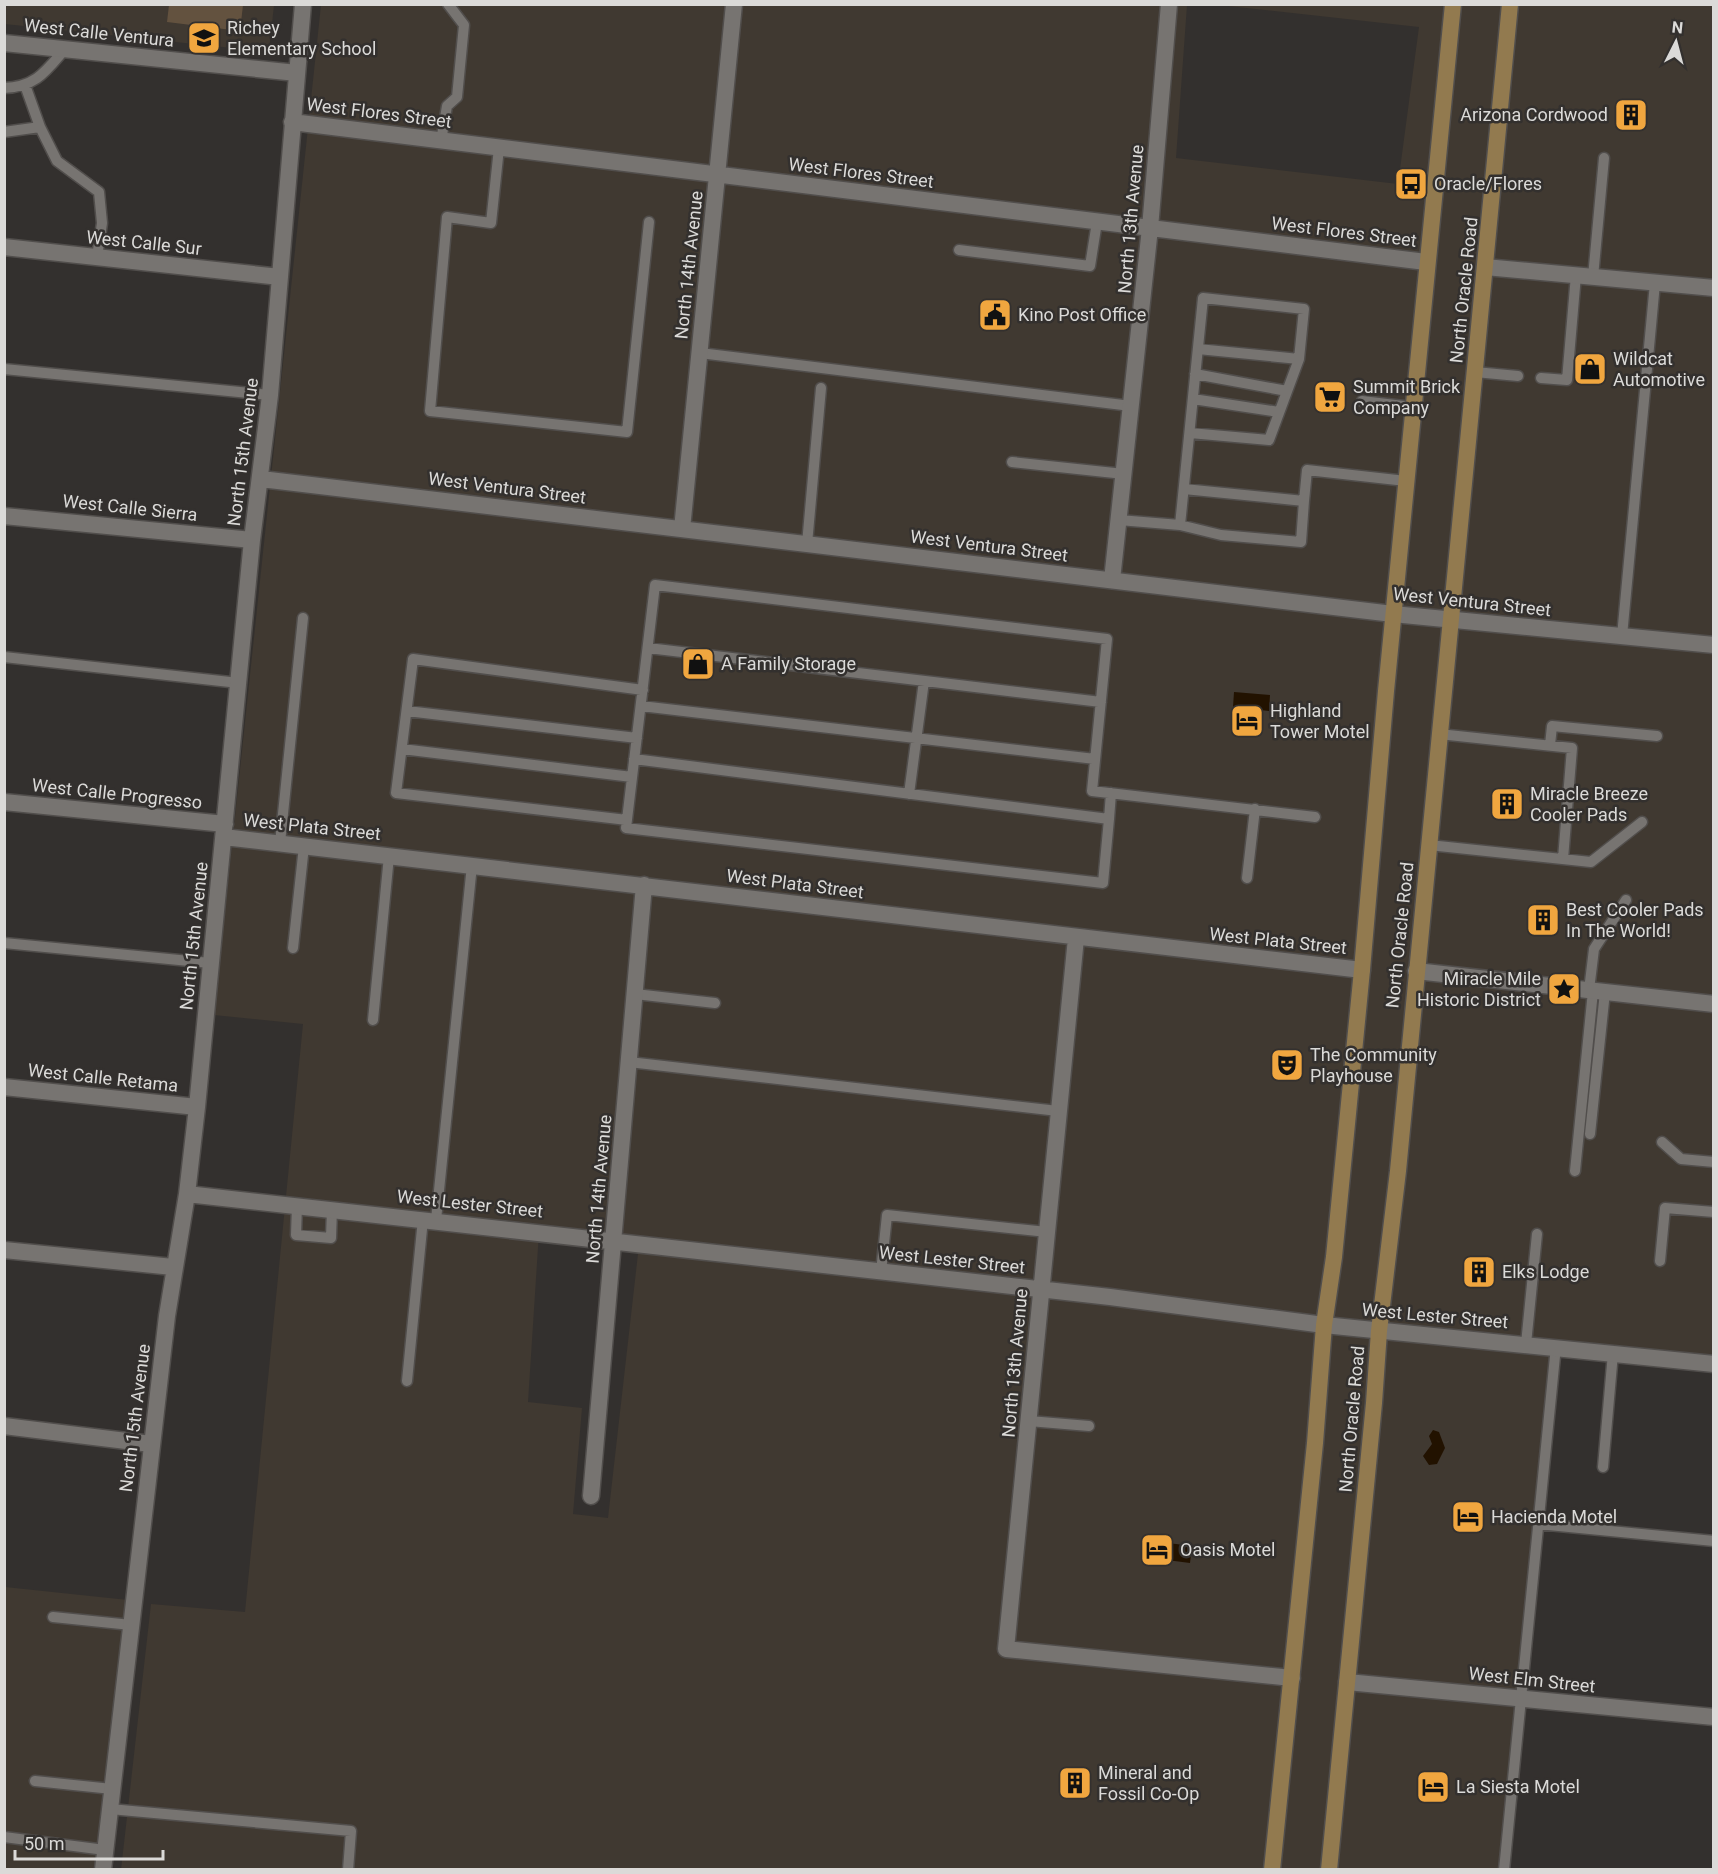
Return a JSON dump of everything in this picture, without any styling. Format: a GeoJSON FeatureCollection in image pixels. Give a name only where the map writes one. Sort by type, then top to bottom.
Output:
{"type":"FeatureCollection","features":[{"type":"Feature","properties":{"kind":"main road","name":"North Oracle Road"},"geometry":{"type":"LineString","coordinates":[[1272,1869],[1324,1325],[1334,1257],[1362,970],[1412,408],[1453,4]]}},
{"type":"Feature","properties":{"kind":"main road","name":"North Oracle Road"},"geometry":{"type":"LineString","coordinates":[[1329,1869],[1379,1331],[1393,1220],[1510,4]]}},
{"type":"Feature","properties":{"kind":"street","name":"North 15th Avenue"},"geometry":{"type":"LineString","coordinates":[[103,1869],[151,1444],[173,1267],[187,1194],[197,1107],[252,540],[270,395],[303,4]]}},
{"type":"Feature","properties":{"kind":"street","name":"North 14th Avenue"},"geometry":{"type":"LineString","coordinates":[[682,529],[734,4]]}},
{"type":"Feature","properties":{"kind":"street","name":"North 13th Avenue"},"geometry":{"type":"LineString","coordinates":[[1112,580],[1150,228],[1169,4]]}},
{"type":"Feature","properties":{"kind":"street","name":"West Calle Ventura"},"geometry":{"type":"LineString","coordinates":[[4,43],[297,72]]}},
{"type":"Feature","properties":{"kind":"street","name":"West Flores Street"},"geometry":{"type":"LineString","coordinates":[[292,122],[1426,262]]}},
{"type":"Feature","properties":{"kind":"street","name":"West Calle Sur"},"geometry":{"type":"LineString","coordinates":[[4,247],[280,277]]}},
{"type":"Feature","properties":{"kind":"street"},"geometry":{"type":"LineString","coordinates":[[1485,267],[1713,288]]}},
{"type":"Feature","properties":{"kind":"street","name":"West Ventura Street"},"geometry":{"type":"LineString","coordinates":[[261,479],[1393,614],[1713,645]]}},
{"type":"Feature","properties":{"kind":"street","name":"West Calle Sierra"},"geometry":{"type":"LineString","coordinates":[[4,516],[252,540]]}},
{"type":"Feature","properties":{"kind":"street","name":"West Calle Progresso"},"geometry":{"type":"LineString","coordinates":[[4,802],[224,831]]}},
{"type":"Feature","properties":{"kind":"street","name":"West Plata Street"},"geometry":{"type":"LineString","coordinates":[[224,831],[304,846],[1362,970]]}},
{"type":"Feature","properties":{"kind":"street","name":"North 14th Avenue"},"geometry":{"type":"LineString","coordinates":[[591,1496],[644,885]]}},
{"type":"Feature","properties":{"kind":"street","name":"North 13th Avenue"},"geometry":{"type":"LineString","coordinates":[[1076,938],[1006,1649],[1292,1678]]}},
{"type":"Feature","properties":{"kind":"street"},"geometry":{"type":"LineString","coordinates":[[1416,971],[1713,1004]]}},
{"type":"Feature","properties":{"kind":"street","name":"West Calle Retama"},"geometry":{"type":"LineString","coordinates":[[4,1087],[197,1107]]}},
{"type":"Feature","properties":{"kind":"street","name":"West Lester Street"},"geometry":{"type":"LineString","coordinates":[[187,1194],[430,1219],[1041,1289],[1324,1325],[1556,1346],[1713,1364]]}},
{"type":"Feature","properties":{"kind":"street"},"geometry":{"type":"LineString","coordinates":[[4,1250],[173,1267]]}},
{"type":"Feature","properties":{"kind":"street"},"geometry":{"type":"LineString","coordinates":[[4,1426],[151,1444]]}},
{"type":"Feature","properties":{"kind":"street","name":"West Elm Street"},"geometry":{"type":"LineString","coordinates":[[1347,1682],[1713,1717]]}},
{"type":"Feature","properties":{"kind":"lane"},"geometry":{"type":"LineString","coordinates":[[441,141],[447,106],[457,97],[464,25],[448,4]]}},
{"type":"Feature","properties":{"kind":"lane"},"geometry":{"type":"LineString","coordinates":[[4,88],[25,85],[39,79],[65,49]]}},
{"type":"Feature","properties":{"kind":"lane"},"geometry":{"type":"LineString","coordinates":[[25,85],[40,127],[57,161],[99,192],[102,223],[97,257]]}},
{"type":"Feature","properties":{"kind":"lane"},"geometry":{"type":"LineString","coordinates":[[4,132],[40,127]]}},
{"type":"Feature","properties":{"kind":"lane"},"geometry":{"type":"LineString","coordinates":[[499,148],[491,223],[447,217],[430,411],[627,432],[649,222]]}},
{"type":"Feature","properties":{"kind":"lane"},"geometry":{"type":"LineString","coordinates":[[1541,378],[1567,380],[1604,158]]}},
{"type":"Feature","properties":{"kind":"lane"},"geometry":{"type":"LineString","coordinates":[[958,250],[1090,266],[1096,222]]}},
{"type":"Feature","properties":{"kind":"lane"},"geometry":{"type":"LineString","coordinates":[[1622,636],[1655,283]]}},
{"type":"Feature","properties":{"kind":"lane"},"geometry":{"type":"LineString","coordinates":[[1180,525],[1203,298],[1304,309],[1299,359],[1269,440],[1190,433]]}},
{"type":"Feature","properties":{"kind":"lane"},"geometry":{"type":"LineString","coordinates":[[1198,349],[1299,359]]}},
{"type":"Feature","properties":{"kind":"lane"},"geometry":{"type":"LineString","coordinates":[[700,353],[1131,406]]}},
{"type":"Feature","properties":{"kind":"lane"},"geometry":{"type":"LineString","coordinates":[[4,369],[270,395]]}},
{"type":"Feature","properties":{"kind":"lane"},"geometry":{"type":"LineString","coordinates":[[1475,372],[1518,376]]}},
{"type":"Feature","properties":{"kind":"lane"},"geometry":{"type":"LineString","coordinates":[[1195,374],[1287,391]]}},
{"type":"Feature","properties":{"kind":"lane"},"geometry":{"type":"LineString","coordinates":[[807,544],[821,388]]}},
{"type":"Feature","properties":{"kind":"lane"},"geometry":{"type":"LineString","coordinates":[[1193,399],[1279,412]]}},
{"type":"Feature","properties":{"kind":"lane"},"geometry":{"type":"LineString","coordinates":[[1362,401],[1412,408]]}},
{"type":"Feature","properties":{"kind":"lane"},"geometry":{"type":"LineString","coordinates":[[1012,462],[1124,474]]}},
{"type":"Feature","properties":{"kind":"lane"},"geometry":{"type":"LineString","coordinates":[[1119,520],[1180,525],[1221,535],[1301,542],[1307,470],[1406,481]]}},
{"type":"Feature","properties":{"kind":"lane"},"geometry":{"type":"LineString","coordinates":[[1184,489],[1304,501]]}},
{"type":"Feature","properties":{"kind":"lane"},"geometry":{"type":"LineString","coordinates":[[1112,794],[1103,883],[626,828],[655,585],[1107,639],[1092,791],[1315,816]]}},
{"type":"Feature","properties":{"kind":"lane"},"geometry":{"type":"LineString","coordinates":[[280,843],[303,618]]}},
{"type":"Feature","properties":{"kind":"lane"},"geometry":{"type":"LineString","coordinates":[[648,648],[1101,702]]}},
{"type":"Feature","properties":{"kind":"lane"},"geometry":{"type":"LineString","coordinates":[[4,657],[239,682]]}},
{"type":"Feature","properties":{"kind":"lane"},"geometry":{"type":"LineString","coordinates":[[627,820],[396,793],[413,660],[643,690]]}},
{"type":"Feature","properties":{"kind":"lane"},"geometry":{"type":"LineString","coordinates":[[909,794],[924,681]]}},
{"type":"Feature","properties":{"kind":"lane"},"geometry":{"type":"LineString","coordinates":[[641,706],[1095,759]]}},
{"type":"Feature","properties":{"kind":"lane"},"geometry":{"type":"LineString","coordinates":[[407,711],[637,738]]}},
{"type":"Feature","properties":{"kind":"lane"},"geometry":{"type":"LineString","coordinates":[[1551,745],[1552,726],[1658,736]]}},
{"type":"Feature","properties":{"kind":"lane"},"geometry":{"type":"LineString","coordinates":[[1439,734],[1572,748],[1563,859]]}},
{"type":"Feature","properties":{"kind":"lane"},"geometry":{"type":"LineString","coordinates":[[402,749],[632,777]]}},
{"type":"Feature","properties":{"kind":"lane"},"geometry":{"type":"LineString","coordinates":[[634,759],[1109,819]]}},
{"type":"Feature","properties":{"kind":"lane"},"geometry":{"type":"LineString","coordinates":[[1248,878],[1255,810]]}},
{"type":"Feature","properties":{"kind":"lane"},"geometry":{"type":"LineString","coordinates":[[1429,845],[1591,862],[1642,822]]}},
{"type":"Feature","properties":{"kind":"lane"},"geometry":{"type":"LineString","coordinates":[[293,948],[304,846]]}},
{"type":"Feature","properties":{"kind":"lane"},"geometry":{"type":"LineString","coordinates":[[373,1020],[389,855]]}},
{"type":"Feature","properties":{"kind":"lane"},"geometry":{"type":"LineString","coordinates":[[407,1381],[430,1219],[472,865]]}},
{"type":"Feature","properties":{"kind":"lane"},"geometry":{"type":"LineString","coordinates":[[1590,1134],[1596,991],[1594,949],[1626,900]]}},
{"type":"Feature","properties":{"kind":"lane"},"geometry":{"type":"LineString","coordinates":[[4,942],[210,963]]}},
{"type":"Feature","properties":{"kind":"lane"},"geometry":{"type":"LineString","coordinates":[[1575,1171],[1596,991]]}},
{"type":"Feature","properties":{"kind":"lane"},"geometry":{"type":"LineString","coordinates":[[635,994],[716,1003]]}},
{"type":"Feature","properties":{"kind":"lane"},"geometry":{"type":"LineString","coordinates":[[629,1062],[1058,1112]]}},
{"type":"Feature","properties":{"kind":"lane"},"geometry":{"type":"LineString","coordinates":[[1662,1142],[1681,1159],[1713,1162]]}},
{"type":"Feature","properties":{"kind":"lane"},"geometry":{"type":"LineString","coordinates":[[297,1205],[296,1235],[331,1238],[332,1209]]}},
{"type":"Feature","properties":{"kind":"lane"},"geometry":{"type":"LineString","coordinates":[[1660,1262],[1665,1208],[1713,1212]]}},
{"type":"Feature","properties":{"kind":"lane"},"geometry":{"type":"LineString","coordinates":[[881,1272],[887,1215],[1047,1232]]}},
{"type":"Feature","properties":{"kind":"lane"},"geometry":{"type":"LineString","coordinates":[[1526,1344],[1537,1234]]}},
{"type":"Feature","properties":{"kind":"lane"},"geometry":{"type":"LineString","coordinates":[[1504,1869],[1556,1346]]}},
{"type":"Feature","properties":{"kind":"lane"},"geometry":{"type":"LineString","coordinates":[[1603,1467],[1613,1353]]}},
{"type":"Feature","properties":{"kind":"lane"},"geometry":{"type":"LineString","coordinates":[[1029,1421],[1089,1426]]}},
{"type":"Feature","properties":{"kind":"lane"},"geometry":{"type":"LineString","coordinates":[[1538,1524],[1713,1541]]}},
{"type":"Feature","properties":{"kind":"lane"},"geometry":{"type":"LineString","coordinates":[[52,1617],[131,1625]]}},
{"type":"Feature","properties":{"kind":"lane"},"geometry":{"type":"LineString","coordinates":[[35,1780],[112,1789]]}},
{"type":"Feature","properties":{"kind":"lane"},"geometry":{"type":"LineString","coordinates":[[110,1809],[351,1831],[348,1869]]}},
{"type":"Feature","properties":{"kind":"lane"},"geometry":{"type":"LineString","coordinates":[[4,1837],[105,1850]]}},
{"type":"Feature","properties":{"kind":"shaded area","name":"Richey Elementary School"},"geometry":{"type":"Polygon","coordinates":[[[5,5],[274,5],[269,52],[5,24],[5,5]]]}},
{"type":"Feature","properties":{"kind":"shaded area"},"geometry":{"type":"Polygon","coordinates":[[[169,5],[243,5],[240,31],[167,22],[169,5]]]}},
{"type":"Feature","properties":{"kind":"shaded area"},"geometry":{"type":"Polygon","coordinates":[[[321,5],[1187,5],[1176,158],[1398,184],[1419,27],[1219,5],[1713,5],[1713,1364],[1556,1346],[1499,1869],[121,1870],[151,1604],[245,1612],[303,1024],[214,1015],[321,5]],[[539,1232],[528,1402],[582,1408],[573,1514],[608,1518],[639,1245],[539,1232]]]}},
{"type":"Feature","properties":{"kind":"shaded area"},"geometry":{"type":"Polygon","coordinates":[[[1234,692],[1270,695],[1269,711],[1233,707],[1234,692]]]}},
{"type":"Feature","properties":{"kind":"shaded area"},"geometry":{"type":"Polygon","coordinates":[[[1433,1430],[1439,1432],[1445,1448],[1437,1464],[1429,1465],[1423,1456],[1432,1444],[1429,1436],[1433,1430]]]}},
{"type":"Feature","properties":{"kind":"shaded area"},"geometry":{"type":"Polygon","coordinates":[[[1160,1542],[1192,1546],[1190,1563],[1159,1559],[1160,1542]]]}},
{"type":"Feature","properties":{"kind":"shaded area"},"geometry":{"type":"Polygon","coordinates":[[[5,1587],[128,1600],[98,1869],[5,1870],[5,1587]]]}},
{"type":"Feature","properties":{"kind":"place","name":"Richey Elementary School"},"geometry":{"type":"Point","coordinates":[204,38]}},
{"type":"Feature","properties":{"kind":"place","name":"Arizona Cordwood"},"geometry":{"type":"Point","coordinates":[1631,115]}},
{"type":"Feature","properties":{"kind":"place","name":"Oracle/Flores"},"geometry":{"type":"Point","coordinates":[1411,184]}},
{"type":"Feature","properties":{"kind":"place","name":"Kino Post Office"},"geometry":{"type":"Point","coordinates":[995,315]}},
{"type":"Feature","properties":{"kind":"place","name":"Wildcat Automotive"},"geometry":{"type":"Point","coordinates":[1590,369]}},
{"type":"Feature","properties":{"kind":"place","name":"Summit Brick Company"},"geometry":{"type":"Point","coordinates":[1330,397]}},
{"type":"Feature","properties":{"kind":"place","name":"A Family Storage"},"geometry":{"type":"Point","coordinates":[698,664]}},
{"type":"Feature","properties":{"kind":"place","name":"Highland Tower Motel"},"geometry":{"type":"Point","coordinates":[1247,721]}},
{"type":"Feature","properties":{"kind":"place","name":"Miracle Breeze Cooler Pads"},"geometry":{"type":"Point","coordinates":[1507,804]}},
{"type":"Feature","properties":{"kind":"place","name":"Best Cooler Pads In The World!"},"geometry":{"type":"Point","coordinates":[1543,920]}},
{"type":"Feature","properties":{"kind":"place","name":"Miracle Mile Historic District"},"geometry":{"type":"Point","coordinates":[1564,989]}},
{"type":"Feature","properties":{"kind":"place","name":"The Community Playhouse"},"geometry":{"type":"Point","coordinates":[1287,1065]}},
{"type":"Feature","properties":{"kind":"place","name":"Elks Lodge"},"geometry":{"type":"Point","coordinates":[1479,1272]}},
{"type":"Feature","properties":{"kind":"place","name":"Hacienda Motel"},"geometry":{"type":"Point","coordinates":[1468,1517]}},
{"type":"Feature","properties":{"kind":"place","name":"Oasis Motel"},"geometry":{"type":"Point","coordinates":[1157,1550]}},
{"type":"Feature","properties":{"kind":"place","name":"Mineral and Fossil Co-Op"},"geometry":{"type":"Point","coordinates":[1075,1783]}},
{"type":"Feature","properties":{"kind":"place","name":"La Siesta Motel"},"geometry":{"type":"Point","coordinates":[1433,1787]}}]}
